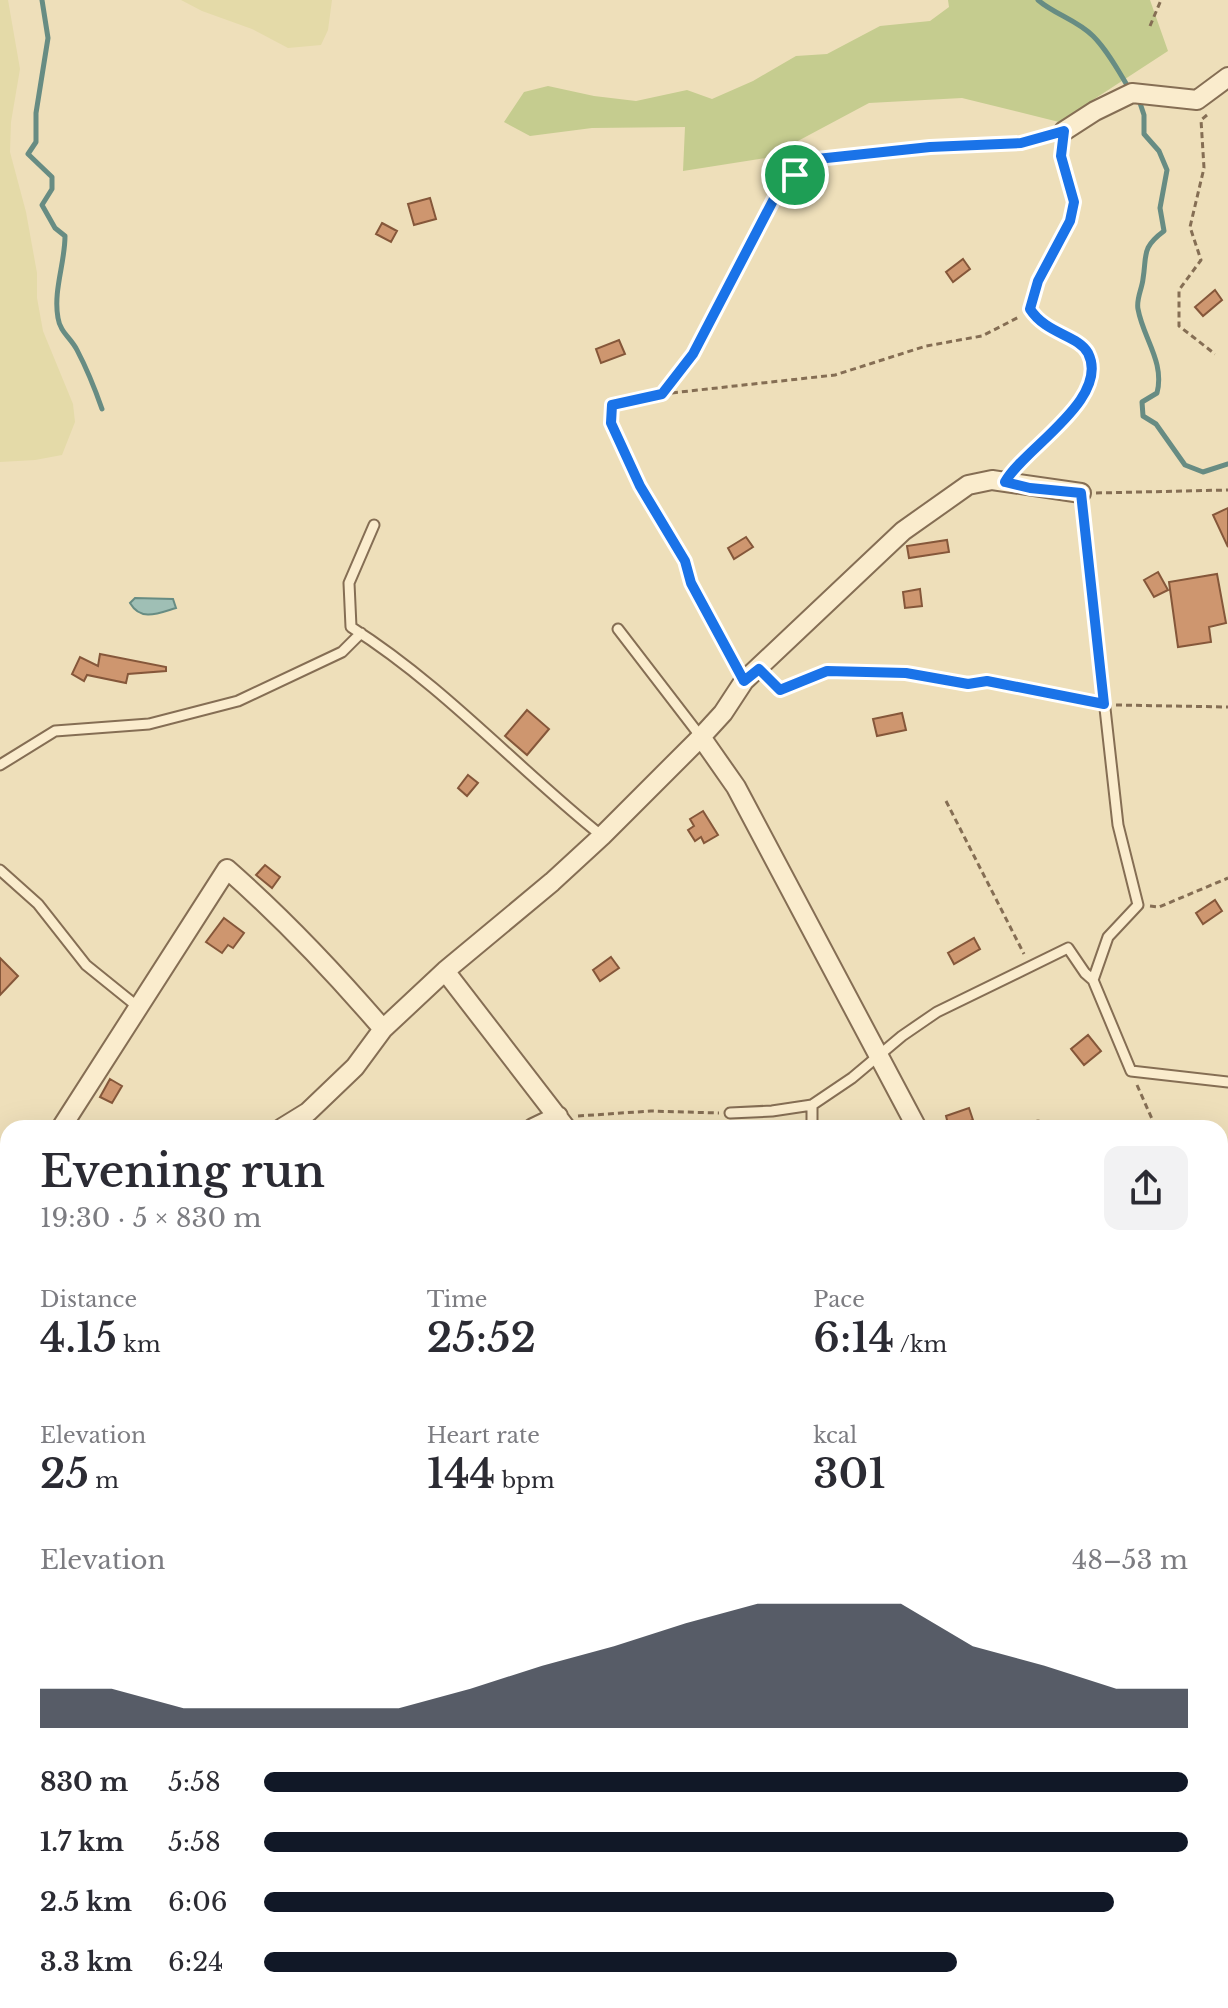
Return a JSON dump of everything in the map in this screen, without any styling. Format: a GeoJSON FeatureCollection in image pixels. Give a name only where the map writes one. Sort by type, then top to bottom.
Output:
{"type":"FeatureCollection","features":[{"type":"Feature","properties":{"kind":"street"},"geometry":{"type":"LineString","coordinates":[[1064,131],[1132,93],[1197,100],[1228,77]]}},
{"type":"Feature","properties":{"kind":"street"},"geometry":{"type":"LineString","coordinates":[[295,1120],[308,1112],[355,1067],[383,1029],[445,971],[602,836],[701,737],[751,675],[903,531],[968,485],[992,480],[1030,488],[1081,493]]}},
{"type":"Feature","properties":{"kind":"street"},"geometry":{"type":"LineString","coordinates":[[701,737],[736,787],[913,1120]]}},
{"type":"Feature","properties":{"kind":"street"},"geometry":{"type":"LineString","coordinates":[[66,1120],[227,869],[279,915],[383,1029]]}},
{"type":"Feature","properties":{"kind":"street"},"geometry":{"type":"LineString","coordinates":[[445,971],[560,1120]]}},
{"type":"Feature","properties":{"kind":"lane"},"geometry":{"type":"LineString","coordinates":[[1005,482],[1011,471],[1050,436],[1073,410],[1088,385],[1092,366],[1088,353],[1079,342],[1037,320],[1030,309],[1038,281],[1070,221],[1074,202],[1061,156],[1064,131]]}},
{"type":"Feature","properties":{"kind":"lane"},"geometry":{"type":"LineString","coordinates":[[1081,493],[1118,825],[1138,905],[1108,937],[1093,980]]}},
{"type":"Feature","properties":{"kind":"lane"},"geometry":{"type":"LineString","coordinates":[[374,525],[349,583],[351,627],[398,658],[454,703],[602,836]]}},
{"type":"Feature","properties":{"kind":"lane"},"geometry":{"type":"LineString","coordinates":[[618,629],[701,737]]}},
{"type":"Feature","properties":{"kind":"lane"},"geometry":{"type":"LineString","coordinates":[[0,765],[55,731],[149,724],[238,701],[342,652],[361,633]]}},
{"type":"Feature","properties":{"kind":"lane"},"geometry":{"type":"LineString","coordinates":[[0,870],[38,904],[86,965],[138,1007]]}},
{"type":"Feature","properties":{"kind":"lane"},"geometry":{"type":"LineString","coordinates":[[730,1113],[812,1105],[937,1012],[1068,948],[1093,980],[1131,1071],[1228,1082]]}},
{"type":"Feature","properties":{"kind":"lane"},"geometry":{"type":"LineString","coordinates":[[812,1105],[812,1120]]}},
{"type":"Feature","properties":{"kind":"path"},"geometry":{"type":"LineString","coordinates":[[1150,26],[1161,0]]}},
{"type":"Feature","properties":{"kind":"path"},"geometry":{"type":"LineString","coordinates":[[1210,112],[1201,120],[1204,168],[1190,227],[1201,260],[1179,290],[1179,326],[1215,354]]}},
{"type":"Feature","properties":{"kind":"path"},"geometry":{"type":"LineString","coordinates":[[662,394],[693,354],[777,193],[817,159],[930,147],[1021,143],[1064,131]]}},
{"type":"Feature","properties":{"kind":"path"},"geometry":{"type":"LineString","coordinates":[[1030,309],[982,336],[926,346],[835,375],[662,394],[612,405],[611,423],[640,486],[685,561],[691,583],[751,675],[780,690],[827,671],[906,673],[968,684],[987,681],[1104,704],[1228,707]]}},
{"type":"Feature","properties":{"kind":"path"},"geometry":{"type":"LineString","coordinates":[[1081,493],[1228,490]]}},
{"type":"Feature","properties":{"kind":"path"},"geometry":{"type":"LineString","coordinates":[[946,801],[1024,953],[1034,964]]}},
{"type":"Feature","properties":{"kind":"path"},"geometry":{"type":"LineString","coordinates":[[1138,905],[1159,907],[1228,878]]}},
{"type":"Feature","properties":{"kind":"path"},"geometry":{"type":"LineString","coordinates":[[1131,1071],[1152,1120]]}},
{"type":"Feature","properties":{"kind":"path"},"geometry":{"type":"LineString","coordinates":[[578,1120],[651,1111],[730,1113]]}},
{"type":"Feature","properties":{"kind":"shaded area"},"geometry":{"type":"Polygon","coordinates":[[[0,0],[8,0],[20,69],[11,122],[10,152],[26,212],[43,331],[73,404],[75,422],[62,455],[0,462],[0,0]]]}},
{"type":"Feature","properties":{"kind":"shaded area"},"geometry":{"type":"Polygon","coordinates":[[[181,0],[332,0],[328,30],[321,45],[288,48],[252,29],[181,0]]]}},
{"type":"Feature","properties":{"kind":"green space"},"geometry":{"type":"Polygon","coordinates":[[[948,0],[1150,0],[1168,51],[1059,122],[962,98],[869,103],[766,158],[683,171],[685,127],[592,128],[530,136],[504,122],[524,92],[548,86],[636,101],[687,90],[712,99],[753,81],[796,56],[827,54],[880,26],[930,21],[949,7],[948,0]]]}},
{"type":"Feature","properties":{"kind":"water"},"geometry":{"type":"Polygon","coordinates":[[[135,598],[173,599],[176,608],[145,614],[134,609],[130,603],[135,598]]]}},
{"type":"Feature","properties":{"kind":"building"},"geometry":{"type":"Polygon","coordinates":[[[430,198],[436,219],[414,225],[408,204],[430,198]]]}},
{"type":"Feature","properties":{"kind":"building"},"geometry":{"type":"Polygon","coordinates":[[[382,223],[397,231],[391,242],[376,234],[382,223]]]}},
{"type":"Feature","properties":{"kind":"building"},"geometry":{"type":"Polygon","coordinates":[[[963,259],[970,269],[953,282],[946,272],[963,259]]]}},
{"type":"Feature","properties":{"kind":"building"},"geometry":{"type":"Polygon","coordinates":[[[1215,290],[1222,300],[1203,316],[1195,307],[1215,290]]]}},
{"type":"Feature","properties":{"kind":"building"},"geometry":{"type":"Polygon","coordinates":[[[619,340],[625,354],[601,363],[596,349],[619,340]]]}},
{"type":"Feature","properties":{"kind":"building"},"geometry":{"type":"Polygon","coordinates":[[[1228,508],[1228,547],[1213,515],[1228,508]]]}},
{"type":"Feature","properties":{"kind":"building"},"geometry":{"type":"Polygon","coordinates":[[[746,537],[753,547],[734,559],[728,548],[746,537]]]}},
{"type":"Feature","properties":{"kind":"building"},"geometry":{"type":"Polygon","coordinates":[[[947,540],[949,552],[909,558],[907,546],[947,540]]]}},
{"type":"Feature","properties":{"kind":"building"},"geometry":{"type":"Polygon","coordinates":[[[1158,572],[1168,590],[1154,597],[1144,580],[1158,572]]]}},
{"type":"Feature","properties":{"kind":"building"},"geometry":{"type":"Polygon","coordinates":[[[1217,574],[1226,623],[1209,627],[1211,642],[1178,647],[1169,582],[1217,574]]]}},
{"type":"Feature","properties":{"kind":"building"},"geometry":{"type":"Polygon","coordinates":[[[920,589],[922,606],[905,608],[903,592],[920,589]]]}},
{"type":"Feature","properties":{"kind":"building"},"geometry":{"type":"Polygon","coordinates":[[[100,654],[166,667],[166,671],[128,674],[126,683],[87,675],[84,681],[72,674],[80,657],[98,666],[100,654]]]}},
{"type":"Feature","properties":{"kind":"building"},"geometry":{"type":"Polygon","coordinates":[[[527,710],[549,729],[527,755],[505,736],[527,710]]]}},
{"type":"Feature","properties":{"kind":"building"},"geometry":{"type":"Polygon","coordinates":[[[902,713],[906,730],[877,736],[873,719],[902,713]]]}},
{"type":"Feature","properties":{"kind":"building"},"geometry":{"type":"Polygon","coordinates":[[[468,775],[478,783],[467,796],[458,788],[468,775]]]}},
{"type":"Feature","properties":{"kind":"building"},"geometry":{"type":"Polygon","coordinates":[[[703,811],[718,835],[704,843],[701,837],[695,841],[688,830],[694,826],[690,819],[703,811]]]}},
{"type":"Feature","properties":{"kind":"building"},"geometry":{"type":"Polygon","coordinates":[[[265,865],[280,877],[272,888],[256,875],[265,865]]]}},
{"type":"Feature","properties":{"kind":"building"},"geometry":{"type":"Polygon","coordinates":[[[1215,900],[1222,911],[1203,924],[1196,913],[1215,900]]]}},
{"type":"Feature","properties":{"kind":"building"},"geometry":{"type":"Polygon","coordinates":[[[224,918],[244,933],[233,948],[228,945],[222,953],[206,942],[224,918]]]}},
{"type":"Feature","properties":{"kind":"building"},"geometry":{"type":"Polygon","coordinates":[[[974,938],[980,949],[954,964],[948,953],[974,938]]]}},
{"type":"Feature","properties":{"kind":"building"},"geometry":{"type":"Polygon","coordinates":[[[611,957],[619,968],[600,981],[593,970],[611,957]]]}},
{"type":"Feature","properties":{"kind":"building"},"geometry":{"type":"Polygon","coordinates":[[[0,958],[18,976],[0,995],[0,958]]]}},
{"type":"Feature","properties":{"kind":"building"},"geometry":{"type":"Polygon","coordinates":[[[1088,1035],[1101,1051],[1084,1065],[1071,1049],[1088,1035]]]}},
{"type":"Feature","properties":{"kind":"building"},"geometry":{"type":"Polygon","coordinates":[[[110,1079],[122,1086],[112,1103],[100,1097],[110,1079]]]}},
{"type":"Feature","properties":{"kind":"building"},"geometry":{"type":"Polygon","coordinates":[[[969,1108],[973,1120],[947,1120],[946,1116],[969,1108]]]}},
{"type":"Feature","properties":{"kind":"waterway"},"geometry":{"type":"LineString","coordinates":[[42,0],[48,38],[36,113],[36,142],[28,154],[52,177],[52,189],[42,205],[55,228],[65,236],[57,298],[59,323],[81,357],[102,409]]}},
{"type":"Feature","properties":{"kind":"waterway"},"geometry":{"type":"LineString","coordinates":[[1038,0],[1093,36],[1130,90]]}},
{"type":"Feature","properties":{"kind":"waterway"},"geometry":{"type":"LineString","coordinates":[[1139,100],[1144,115],[1144,134],[1159,151],[1167,170],[1160,208],[1164,231],[1146,252],[1138,302],[1141,320],[1156,360],[1159,382],[1157,393],[1142,402],[1143,416],[1156,424],[1185,465],[1203,472],[1228,464]]}},
{"type":"Feature","properties":{"kind":"route"},"geometry":{"type":"LineString","coordinates":[[1064,131],[1061,156],[1074,202],[1070,221],[1038,281],[1030,309],[1037,320],[1079,342],[1088,353],[1092,366],[1088,385],[1073,410],[1050,436],[1011,471],[1005,482],[1081,493],[1104,704],[987,681],[968,684],[906,673],[827,671],[780,690],[759,669],[744,681],[691,583],[685,561],[640,486],[611,423],[612,405],[662,394],[693,354],[777,193],[795,175],[817,159],[839,155],[1021,143],[1064,131]]}}]}
